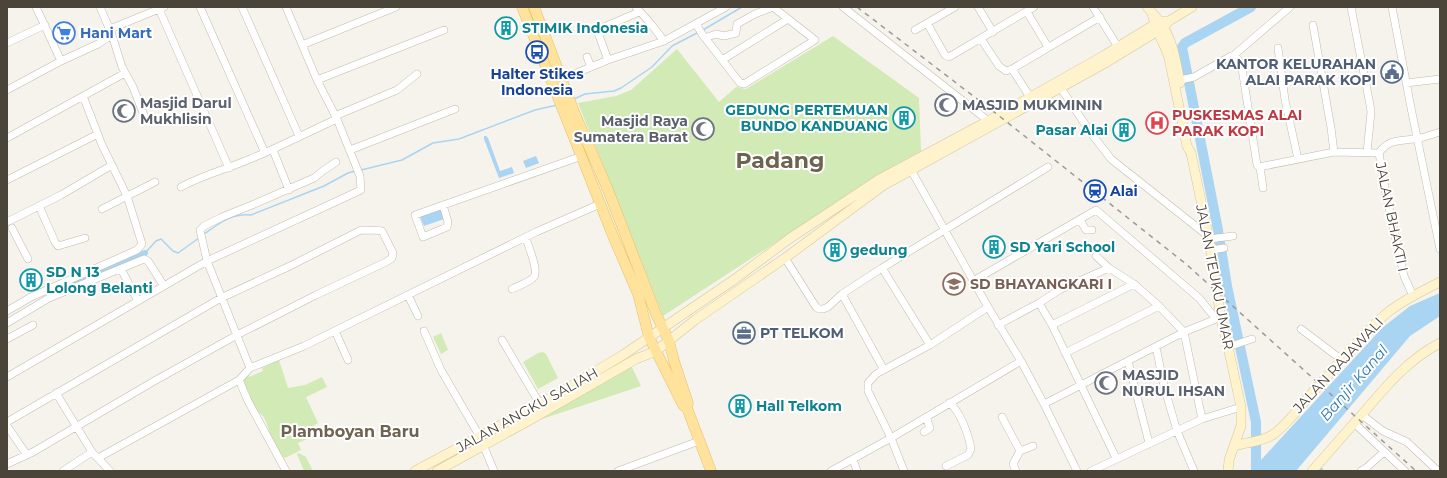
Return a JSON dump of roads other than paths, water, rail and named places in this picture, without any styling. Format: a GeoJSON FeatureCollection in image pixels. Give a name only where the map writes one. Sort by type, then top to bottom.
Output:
{"type":"FeatureCollection","features":[{"type":"Feature","properties":{"kind":"main road"},"geometry":{"type":"LineString","coordinates":[[522,7],[567,106],[608,190],[656,314],[669,341],[688,403],[687,408],[711,471]]}},
{"type":"Feature","properties":{"kind":"main road"},"geometry":{"type":"LineString","coordinates":[[534,7],[562,79],[562,94]]}},
{"type":"Feature","properties":{"kind":"main road"},"geometry":{"type":"LineString","coordinates":[[991,123],[1105,59],[1192,7]]}},
{"type":"Feature","properties":{"kind":"main road"},"geometry":{"type":"LineString","coordinates":[[1150,10],[1161,25]]}},
{"type":"Feature","properties":{"kind":"main road"},"geometry":{"type":"LineString","coordinates":[[1105,59],[1118,47],[1161,25]]}},
{"type":"Feature","properties":{"kind":"main road","name":"JALAN TEUKU UMAR"},"geometry":{"type":"LineString","coordinates":[[1161,25],[1182,79],[1192,145],[1191,153]]}},
{"type":"Feature","properties":{"kind":"main road","name":"JALAN TEUKU UMAR"},"geometry":{"type":"LineString","coordinates":[[1161,25],[1187,146],[1191,153],[1210,238],[1218,249],[1218,319],[1231,347],[1241,407],[1241,426],[1229,460],[1228,471]]}},
{"type":"Feature","properties":{"kind":"main road"},"geometry":{"type":"LineString","coordinates":[[991,123],[1030,97],[1058,85]]}},
{"type":"Feature","properties":{"kind":"main road"},"geometry":{"type":"LineString","coordinates":[[567,106],[582,156],[600,204],[638,294],[649,337],[683,405],[687,408]]}},
{"type":"Feature","properties":{"kind":"main road","name":"JALAN ANGKU SALIAH"},"geometry":{"type":"LineString","coordinates":[[415,471],[481,441],[642,356],[656,351],[695,320],[785,258],[884,185],[991,123]]}},
{"type":"Feature","properties":{"kind":"main road","name":"JALAN ANGKU SALIAH"},"geometry":{"type":"LineString","coordinates":[[437,471],[540,404],[637,347],[649,337],[736,279],[789,239],[878,180],[991,123]]}},
{"type":"Feature","properties":{"kind":"main road"},"geometry":{"type":"LineString","coordinates":[[845,202],[850,210]]}},
{"type":"Feature","properties":{"kind":"main road","name":"JALAN RAJAWALI"},"geometry":{"type":"LineString","coordinates":[[1234,446],[1250,441],[1261,441],[1274,434],[1363,335],[1377,322],[1388,312],[1413,296],[1440,282]]}},
{"type":"Feature","properties":{"kind":"main road"},"geometry":{"type":"LineString","coordinates":[[1312,471],[1390,382],[1427,350],[1440,343]]}},
{"type":"Feature","properties":{"kind":"street"},"geometry":{"type":"LineString","coordinates":[[36,7],[61,60]]}},
{"type":"Feature","properties":{"kind":"street"},"geometry":{"type":"LineString","coordinates":[[100,7],[111,32],[125,73],[133,87],[145,118]]}},
{"type":"Feature","properties":{"kind":"street"},"geometry":{"type":"LineString","coordinates":[[200,7],[265,153]]}},
{"type":"Feature","properties":{"kind":"street"},"geometry":{"type":"LineString","coordinates":[[242,7],[299,136]]}},
{"type":"Feature","properties":{"kind":"street"},"geometry":{"type":"LineString","coordinates":[[7,377],[207,261],[359,191],[362,187],[359,173],[350,150],[336,117],[317,80],[286,7]]}},
{"type":"Feature","properties":{"kind":"street"},"geometry":{"type":"LineString","coordinates":[[302,45],[396,7]]}},
{"type":"Feature","properties":{"kind":"street"},"geometry":{"type":"LineString","coordinates":[[700,31],[726,7]]}},
{"type":"Feature","properties":{"kind":"street"},"geometry":{"type":"LineString","coordinates":[[562,79],[608,60],[664,41],[700,31],[724,36],[736,33],[737,24],[755,14],[773,7],[815,40],[744,84],[740,83],[700,31]]}},
{"type":"Feature","properties":{"kind":"street"},"geometry":{"type":"LineString","coordinates":[[843,7],[991,123]]}},
{"type":"Feature","properties":{"kind":"street"},"geometry":{"type":"LineString","coordinates":[[915,30],[954,7]]}},
{"type":"Feature","properties":{"kind":"street"},"geometry":{"type":"LineString","coordinates":[[978,7],[993,32]]}},
{"type":"Feature","properties":{"kind":"street"},"geometry":{"type":"LineString","coordinates":[[927,23],[943,51],[948,56],[982,39],[1034,7]]}},
{"type":"Feature","properties":{"kind":"street"},"geometry":{"type":"LineString","coordinates":[[1093,7],[1118,47]]}},
{"type":"Feature","properties":{"kind":"street"},"geometry":{"type":"LineString","coordinates":[[1182,79],[1194,77],[1234,55],[1290,7]]}},
{"type":"Feature","properties":{"kind":"street","name":"JALAN BHAKTI I"},"geometry":{"type":"LineString","coordinates":[[1351,7],[1371,112],[1366,152],[1378,153],[1404,276],[1413,296]]}},
{"type":"Feature","properties":{"kind":"street"},"geometry":{"type":"LineString","coordinates":[[1392,7],[1406,84],[1440,249]]}},
{"type":"Feature","properties":{"kind":"street"},"geometry":{"type":"LineString","coordinates":[[7,90],[61,60],[98,44],[111,32],[162,8],[229,168]]}},
{"type":"Feature","properties":{"kind":"street"},"geometry":{"type":"LineString","coordinates":[[608,60],[597,30],[638,9],[664,41]]}},
{"type":"Feature","properties":{"kind":"street"},"geometry":{"type":"LineString","coordinates":[[1027,12],[1048,46]]}},
{"type":"Feature","properties":{"kind":"street"},"geometry":{"type":"LineString","coordinates":[[982,39],[999,66],[1006,71],[1012,69],[1048,46],[1100,17]]}},
{"type":"Feature","properties":{"kind":"street"},"geometry":{"type":"LineString","coordinates":[[722,60],[788,19]]}},
{"type":"Feature","properties":{"kind":"street"},"geometry":{"type":"LineString","coordinates":[[7,43],[45,25]]}},
{"type":"Feature","properties":{"kind":"street"},"geometry":{"type":"LineString","coordinates":[[1313,25],[1334,152]]}},
{"type":"Feature","properties":{"kind":"street"},"geometry":{"type":"LineString","coordinates":[[317,80],[444,30]]}},
{"type":"Feature","properties":{"kind":"street"},"geometry":{"type":"LineString","coordinates":[[1278,48],[1285,100],[1298,159]]}},
{"type":"Feature","properties":{"kind":"street"},"geometry":{"type":"LineString","coordinates":[[1234,55],[1240,62],[1257,165],[1260,167],[1263,188]]}},
{"type":"Feature","properties":{"kind":"street"},"geometry":{"type":"LineString","coordinates":[[587,57],[591,67]]}},
{"type":"Feature","properties":{"kind":"street"},"geometry":{"type":"LineString","coordinates":[[1012,69],[1030,97]]}},
{"type":"Feature","properties":{"kind":"street"},"geometry":{"type":"LineString","coordinates":[[7,138],[125,73]]}},
{"type":"Feature","properties":{"kind":"street"},"geometry":{"type":"LineString","coordinates":[[181,186],[273,150],[336,117],[397,90],[417,74]]}},
{"type":"Feature","properties":{"kind":"street"},"geometry":{"type":"LineString","coordinates":[[1406,84],[1440,79]]}},
{"type":"Feature","properties":{"kind":"street"},"geometry":{"type":"LineString","coordinates":[[1058,85],[1111,159],[1210,238],[1233,236]]}},
{"type":"Feature","properties":{"kind":"street"},"geometry":{"type":"LineString","coordinates":[[11,316],[111,268],[137,250],[142,244],[127,196],[98,134],[83,96]]}},
{"type":"Feature","properties":{"kind":"street"},"geometry":{"type":"LineString","coordinates":[[350,150],[455,109]]}},
{"type":"Feature","properties":{"kind":"street"},"geometry":{"type":"LineString","coordinates":[[1378,153],[1394,141],[1418,138],[1440,132]]}},
{"type":"Feature","properties":{"kind":"street"},"geometry":{"type":"LineString","coordinates":[[7,180],[98,134]]}},
{"type":"Feature","properties":{"kind":"street"},"geometry":{"type":"LineString","coordinates":[[273,150],[289,190]]}},
{"type":"Feature","properties":{"kind":"street"},"geometry":{"type":"LineString","coordinates":[[1260,167],[1334,152],[1366,152]]}},
{"type":"Feature","properties":{"kind":"street"},"geometry":{"type":"LineString","coordinates":[[443,205],[448,222],[447,227],[423,237],[415,215],[443,205],[582,156]]}},
{"type":"Feature","properties":{"kind":"street"},"geometry":{"type":"LineString","coordinates":[[250,368],[207,261],[200,230],[204,226],[314,178],[336,162]]}},
{"type":"Feature","properties":{"kind":"street"},"geometry":{"type":"LineString","coordinates":[[28,259],[9,225],[38,206],[112,165]]}},
{"type":"Feature","properties":{"kind":"street"},"geometry":{"type":"LineString","coordinates":[[785,258],[819,309],[823,309],[828,307],[842,294],[882,268],[1048,167]]}},
{"type":"Feature","properties":{"kind":"street"},"geometry":{"type":"LineString","coordinates":[[911,170],[988,308],[1044,404],[1077,471]]}},
{"type":"Feature","properties":{"kind":"street"},"geometry":{"type":"LineString","coordinates":[[102,209],[155,182]]}},
{"type":"Feature","properties":{"kind":"street"},"geometry":{"type":"LineString","coordinates":[[63,471],[239,380],[250,368],[304,346],[526,238],[600,204]]}},
{"type":"Feature","properties":{"kind":"street"},"geometry":{"type":"LineString","coordinates":[[38,206],[58,246],[84,238]]}},
{"type":"Feature","properties":{"kind":"street"},"geometry":{"type":"LineString","coordinates":[[973,281],[1094,211],[1099,211],[1199,298],[1218,319],[1184,332],[1044,404]]}},
{"type":"Feature","properties":{"kind":"street"},"geometry":{"type":"LineString","coordinates":[[1080,220],[1086,230],[1092,230]]}},
{"type":"Feature","properties":{"kind":"street"},"geometry":{"type":"LineString","coordinates":[[7,422],[221,298],[290,266],[361,230],[382,231],[393,253],[392,258],[386,262],[237,335],[75,426],[27,455],[7,464]]}},
{"type":"Feature","properties":{"kind":"street"},"geometry":{"type":"LineString","coordinates":[[512,289],[531,279],[535,273],[535,267],[526,238]]}},
{"type":"Feature","properties":{"kind":"street"},"geometry":{"type":"LineString","coordinates":[[1100,257],[1109,268],[1134,284],[1159,306],[1184,332],[1202,419]]}},
{"type":"Feature","properties":{"kind":"street"},"geometry":{"type":"LineString","coordinates":[[11,316],[32,297],[111,268],[121,269],[146,260],[164,286]]}},
{"type":"Feature","properties":{"kind":"street"},"geometry":{"type":"LineString","coordinates":[[882,268],[930,345]]}},
{"type":"Feature","properties":{"kind":"street"},"geometry":{"type":"LineString","coordinates":[[998,325],[1039,303],[1061,289],[1109,268]]}},
{"type":"Feature","properties":{"kind":"street"},"geometry":{"type":"LineString","coordinates":[[121,269],[138,302]]}},
{"type":"Feature","properties":{"kind":"street"},"geometry":{"type":"LineString","coordinates":[[1052,325],[1134,284]]}},
{"type":"Feature","properties":{"kind":"street"},"geometry":{"type":"LineString","coordinates":[[842,294],[884,370]]}},
{"type":"Feature","properties":{"kind":"street"},"geometry":{"type":"LineString","coordinates":[[408,295],[418,316]]}},
{"type":"Feature","properties":{"kind":"street"},"geometry":{"type":"LineString","coordinates":[[1039,303],[1052,325],[1116,458]]}},
{"type":"Feature","properties":{"kind":"street"},"geometry":{"type":"LineString","coordinates":[[1065,354],[1159,306]]}},
{"type":"Feature","properties":{"kind":"street"},"geometry":{"type":"LineString","coordinates":[[904,471],[891,438],[868,390],[868,383],[870,379],[930,345],[988,308]]}},
{"type":"Feature","properties":{"kind":"street"},"geometry":{"type":"LineString","coordinates":[[11,316],[16,334]]}},
{"type":"Feature","properties":{"kind":"street"},"geometry":{"type":"LineString","coordinates":[[7,339],[32,325]]}},
{"type":"Feature","properties":{"kind":"street"},"geometry":{"type":"LineString","coordinates":[[1301,329],[1342,360]]}},
{"type":"Feature","properties":{"kind":"street"},"geometry":{"type":"LineString","coordinates":[[335,331],[348,360]]}},
{"type":"Feature","properties":{"kind":"street"},"geometry":{"type":"LineString","coordinates":[[424,331],[441,370],[463,406],[494,471]]}},
{"type":"Feature","properties":{"kind":"street"},"geometry":{"type":"LineString","coordinates":[[502,340],[540,404]]}},
{"type":"Feature","properties":{"kind":"street"},"geometry":{"type":"LineString","coordinates":[[1231,347],[1249,341]]}},
{"type":"Feature","properties":{"kind":"street"},"geometry":{"type":"LineString","coordinates":[[1156,347],[1164,386],[1176,431],[1194,471]]}},
{"type":"Feature","properties":{"kind":"street"},"geometry":{"type":"LineString","coordinates":[[831,471],[891,438],[1020,361]]}},
{"type":"Feature","properties":{"kind":"street"},"geometry":{"type":"LineString","coordinates":[[1128,361],[1149,443]]}},
{"type":"Feature","properties":{"kind":"street"},"geometry":{"type":"LineString","coordinates":[[239,380],[248,401],[284,470]]}},
{"type":"Feature","properties":{"kind":"street"},"geometry":{"type":"LineString","coordinates":[[56,393],[75,426],[95,455],[109,471]]}},
{"type":"Feature","properties":{"kind":"street"},"geometry":{"type":"LineString","coordinates":[[946,466],[968,455],[971,449],[959,413],[954,406],[949,403]]}},
{"type":"Feature","properties":{"kind":"street"},"geometry":{"type":"LineString","coordinates":[[1091,471],[1202,419],[1241,407]]}},
{"type":"Feature","properties":{"kind":"street"},"geometry":{"type":"LineString","coordinates":[[1362,415],[1384,431],[1407,442],[1438,471]]}},
{"type":"Feature","properties":{"kind":"street"},"geometry":{"type":"LineString","coordinates":[[924,432],[930,428],[926,417]]}},
{"type":"Feature","properties":{"kind":"street"},"geometry":{"type":"LineString","coordinates":[[1002,417],[1020,451]]}},
{"type":"Feature","properties":{"kind":"street"},"geometry":{"type":"LineString","coordinates":[[1354,423],[1405,471]]}},
{"type":"Feature","properties":{"kind":"street"},"geometry":{"type":"LineString","coordinates":[[7,426],[27,455]]}},
{"type":"Feature","properties":{"kind":"street"},"geometry":{"type":"LineString","coordinates":[[618,471],[699,441]]}},
{"type":"Feature","properties":{"kind":"street"},"geometry":{"type":"LineString","coordinates":[[1016,471],[1013,464],[1020,451],[1033,446]]}},
{"type":"Feature","properties":{"kind":"street"},"geometry":{"type":"LineString","coordinates":[[1361,471],[1384,452]]}},
{"type":"Feature","properties":{"kind":"street"},"geometry":{"type":"LineString","coordinates":[[853,459],[857,471]]}},
{"type":"Feature","properties":{"kind":"water"},"geometry":{"type":"Polygon","coordinates":[[[484,136],[488,138],[500,171],[512,167],[514,173],[499,178],[484,136]]]}},
{"type":"Feature","properties":{"kind":"water"},"geometry":{"type":"Polygon","coordinates":[[[536,156],[539,163],[526,168],[523,161],[536,156]]]}},
{"type":"Feature","properties":{"kind":"water"},"geometry":{"type":"Polygon","coordinates":[[[440,206],[444,219],[424,226],[419,214],[440,206]]]}},
{"type":"Feature","properties":{"kind":"water","name":"Banjir Kanal"},"geometry":{"type":"Polygon","coordinates":[[[1440,293],[1440,316],[1410,336],[1296,471],[1251,471],[1382,328],[1410,306],[1440,293]]]}},
{"type":"Feature","properties":{"kind":"waterway"},"geometry":{"type":"LineString","coordinates":[[703,30],[742,7]]}},
{"type":"Feature","properties":{"kind":"waterway"},"geometry":{"type":"LineString","coordinates":[[1251,7],[1185,43],[1182,47],[1218,230],[1227,286],[1256,422],[1256,471]]}},
{"type":"Feature","properties":{"kind":"waterway"},"geometry":{"type":"LineString","coordinates":[[574,99],[585,94],[614,91],[621,88],[652,67],[672,46],[697,33]]}},
{"type":"Feature","properties":{"kind":"waterway"},"geometry":{"type":"LineString","coordinates":[[361,170],[402,160],[433,143],[459,139],[535,110],[557,105]]}},
{"type":"Feature","properties":{"kind":"waterway"},"geometry":{"type":"LineString","coordinates":[[204,234],[232,217],[251,215],[324,186],[348,173],[355,171]]}},
{"type":"Feature","properties":{"kind":"waterway"},"geometry":{"type":"LineString","coordinates":[[145,253],[156,241],[161,239],[173,251],[178,253],[199,238]]}},
{"type":"Feature","properties":{"kind":"waterway"},"geometry":{"type":"LineString","coordinates":[[75,284],[145,253]]}},
{"type":"Feature","properties":{"kind":"railway"},"geometry":{"type":"LineString","coordinates":[[857,7],[998,115],[1186,264],[1416,471]]}},
{"type":"Feature","properties":{"kind":"place","name":"STIMIK Indonesia"},"geometry":{"type":"Point","coordinates":[506,28]}},
{"type":"Feature","properties":{"kind":"place","name":"Hani Mart"},"geometry":{"type":"Point","coordinates":[64,33]}},
{"type":"Feature","properties":{"kind":"place","name":"Halter Stikes Indonesia"},"geometry":{"type":"Point","coordinates":[537,52]}},
{"type":"Feature","properties":{"kind":"place","name":"KANTOR KELURAHAN ALAI PARAK KOPI"},"geometry":{"type":"Point","coordinates":[1392,72]}},
{"type":"Feature","properties":{"kind":"place","name":"MASJID MUKMININ"},"geometry":{"type":"Point","coordinates":[946,105]}},
{"type":"Feature","properties":{"kind":"place","name":"Masjid Darul Mukhlisin"},"geometry":{"type":"Point","coordinates":[124,111]}},
{"type":"Feature","properties":{"kind":"place","name":"GEDUNG PERTEMUAN BUNDO KANDUANG"},"geometry":{"type":"Point","coordinates":[904,118]}},
{"type":"Feature","properties":{"kind":"place","name":"PUSKESMAS ALAI PARAK KOPI"},"geometry":{"type":"Point","coordinates":[1157,123]}},
{"type":"Feature","properties":{"kind":"place","name":"Masjid Raya Sumatera Barat"},"geometry":{"type":"Point","coordinates":[703,129]}},
{"type":"Feature","properties":{"kind":"place","name":"Pasar Alai"},"geometry":{"type":"Point","coordinates":[1124,130]}},
{"type":"Feature","properties":{"kind":"place","name":"Alai"},"geometry":{"type":"Point","coordinates":[1095,191]}},
{"type":"Feature","properties":{"kind":"place","name":"SD Yari School"},"geometry":{"type":"Point","coordinates":[994,247]}},
{"type":"Feature","properties":{"kind":"place","name":"gedung"},"geometry":{"type":"Point","coordinates":[835,250]}},
{"type":"Feature","properties":{"kind":"place","name":"SD N 13 Lolong Belanti"},"geometry":{"type":"Point","coordinates":[31,280]}},
{"type":"Feature","properties":{"kind":"place","name":"SD BHAYANGKARI I"},"geometry":{"type":"Point","coordinates":[954,284]}},
{"type":"Feature","properties":{"kind":"place","name":"PT TELKOM"},"geometry":{"type":"Point","coordinates":[744,333]}},
{"type":"Feature","properties":{"kind":"place","name":"MASJID NURUL IHSAN"},"geometry":{"type":"Point","coordinates":[1106,383]}},
{"type":"Feature","properties":{"kind":"place","name":"Hall Telkom"},"geometry":{"type":"Point","coordinates":[740,406]}},
{"type":"Feature","properties":{"kind":"district","name":"Padang"},"geometry":{"type":"Point","coordinates":[780,160]}},
{"type":"Feature","properties":{"kind":"district","name":"Plamboyan Baru"},"geometry":{"type":"Point","coordinates":[350,431]}}]}
